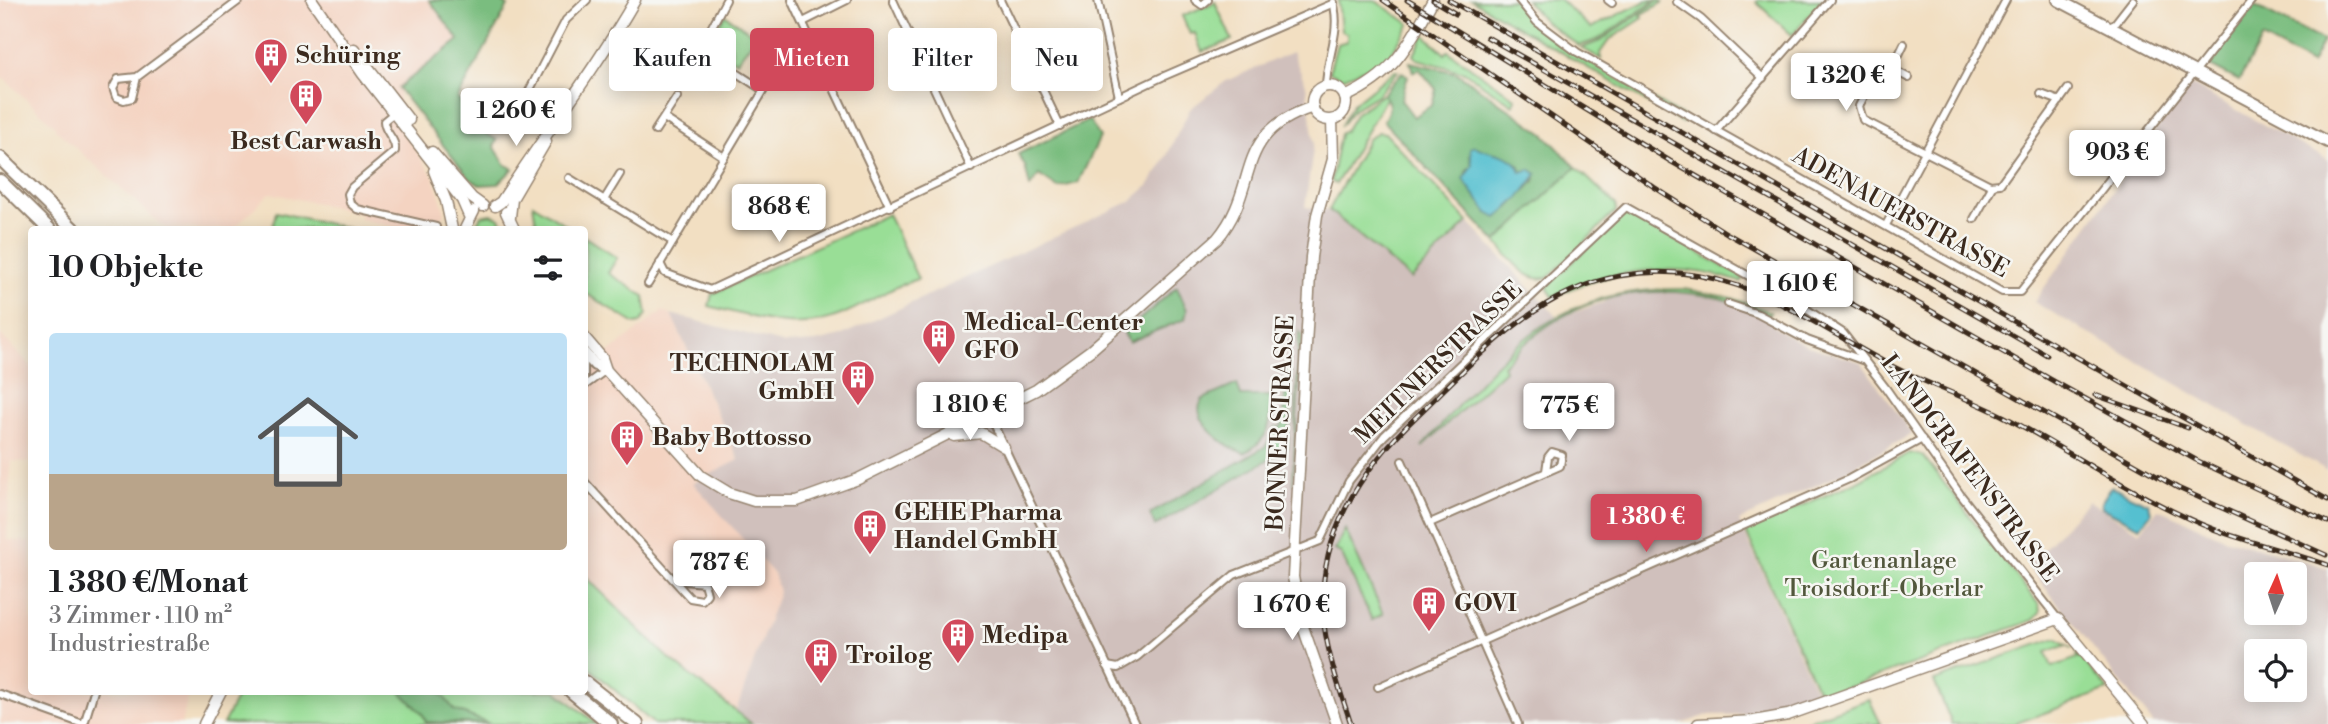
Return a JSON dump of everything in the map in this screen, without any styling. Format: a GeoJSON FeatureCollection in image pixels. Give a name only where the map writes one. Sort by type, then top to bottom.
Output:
{"type":"FeatureCollection","features":[{"type":"Feature","properties":{"kind":"highway"},"geometry":{"type":"LineString","coordinates":[[0,158],[71,226]]}},
{"type":"Feature","properties":{"kind":"highway"},"geometry":{"type":"LineString","coordinates":[[0,181],[43,226]]}},
{"type":"Feature","properties":{"kind":"highway"},"geometry":{"type":"LineString","coordinates":[[588,685],[637,724]]}},
{"type":"Feature","properties":{"kind":"highway"},"geometry":{"type":"LineString","coordinates":[[576,695],[611,724]]}},
{"type":"Feature","properties":{"kind":"main road"},"geometry":{"type":"LineString","coordinates":[[312,0],[363,74],[462,200],[469,216],[466,226]]}},
{"type":"Feature","properties":{"kind":"main road"},"geometry":{"type":"LineString","coordinates":[[513,226],[510,217],[512,199],[558,119],[635,0]]}},
{"type":"Feature","properties":{"kind":"main road"},"geometry":{"type":"LineString","coordinates":[[1345,97],[1378,79],[1394,65],[1433,0]]}},
{"type":"Feature","properties":{"kind":"main road"},"geometry":{"type":"LineString","coordinates":[[2058,0],[2328,142]]}},
{"type":"Feature","properties":{"kind":"main road"},"geometry":{"type":"LineString","coordinates":[[323,15],[340,30],[469,195],[510,217]]}},
{"type":"Feature","properties":{"kind":"main road"},"geometry":{"type":"LineString","coordinates":[[1326,87],[1337,89],[1345,97],[1344,112],[1332,120],[1318,116],[1313,107],[1314,97],[1326,87]]}},
{"type":"Feature","properties":{"kind":"main road"},"geometry":{"type":"LineString","coordinates":[[588,342],[601,358],[606,370],[701,476],[729,493],[754,501],[781,504],[813,498],[937,442],[1061,374],[1217,239],[1235,213],[1250,162],[1263,137],[1279,121],[1313,107]]}},
{"type":"Feature","properties":{"kind":"main road"},"geometry":{"type":"LineString","coordinates":[[469,216],[501,202],[558,119]]}},
{"type":"Feature","properties":{"kind":"main road","name":"BONNER STRASSE"},"geometry":{"type":"LineString","coordinates":[[1332,120],[1333,159],[1318,208],[1311,257],[1294,552],[1297,605],[1337,724]]}},
{"type":"Feature","properties":{"kind":"main road"},"geometry":{"type":"LineString","coordinates":[[423,148],[446,201],[451,226]]}},
{"type":"Feature","properties":{"kind":"main road"},"geometry":{"type":"LineString","coordinates":[[588,357],[595,365],[606,370]]}},
{"type":"Feature","properties":{"kind":"main road"},"geometry":{"type":"LineString","coordinates":[[937,442],[964,434],[981,433],[1004,447]]}},
{"type":"Feature","properties":{"kind":"main road"},"geometry":{"type":"LineString","coordinates":[[1698,724],[1754,722],[1788,715],[2058,619]]}},
{"type":"Feature","properties":{"kind":"main road","name":"LANDGRAFENSTRASSE"},"geometry":{"type":"LineString","coordinates":[[2058,619],[2144,724]]}},
{"type":"Feature","properties":{"kind":"main road"},"geometry":{"type":"LineString","coordinates":[[204,724],[219,695]]}},
{"type":"Feature","properties":{"kind":"street"},"geometry":{"type":"LineString","coordinates":[[137,77],[132,97],[124,100],[116,97],[113,88],[116,81],[124,77],[137,77],[240,0]]}},
{"type":"Feature","properties":{"kind":"street"},"geometry":{"type":"LineString","coordinates":[[558,119],[527,95],[566,20],[587,0]]}},
{"type":"Feature","properties":{"kind":"street"},"geometry":{"type":"LineString","coordinates":[[712,28],[726,0]]}},
{"type":"Feature","properties":{"kind":"street"},"geometry":{"type":"LineString","coordinates":[[792,0],[806,28]]}},
{"type":"Feature","properties":{"kind":"street"},"geometry":{"type":"LineString","coordinates":[[803,22],[847,0]]}},
{"type":"Feature","properties":{"kind":"street"},"geometry":{"type":"LineString","coordinates":[[893,0],[971,168]]}},
{"type":"Feature","properties":{"kind":"street"},"geometry":{"type":"LineString","coordinates":[[1000,0],[1059,126]]}},
{"type":"Feature","properties":{"kind":"street"},"geometry":{"type":"LineString","coordinates":[[1098,0],[1119,97]]}},
{"type":"Feature","properties":{"kind":"street"},"geometry":{"type":"LineString","coordinates":[[1195,0],[1202,5],[1208,0]]}},
{"type":"Feature","properties":{"kind":"street","name":"ADENAUERSTRASSE"},"geometry":{"type":"LineString","coordinates":[[1519,0],[1537,22],[1568,46],[2002,292],[2020,292],[2193,71]]}},
{"type":"Feature","properties":{"kind":"street"},"geometry":{"type":"LineString","coordinates":[[1716,131],[1830,0]]}},
{"type":"Feature","properties":{"kind":"street"},"geometry":{"type":"LineString","coordinates":[[1886,225],[2006,0]]}},
{"type":"Feature","properties":{"kind":"street"},"geometry":{"type":"LineString","coordinates":[[2112,27],[2133,0]]}},
{"type":"Feature","properties":{"kind":"street"},"geometry":{"type":"LineString","coordinates":[[2193,71],[2252,0]]}},
{"type":"Feature","properties":{"kind":"street"},"geometry":{"type":"LineString","coordinates":[[660,263],[665,273],[710,289],[1119,97],[1333,1],[1338,24],[1328,59],[1326,87]]}},
{"type":"Feature","properties":{"kind":"street"},"geometry":{"type":"LineString","coordinates":[[1677,2],[1701,19],[1763,78]]}},
{"type":"Feature","properties":{"kind":"street"},"geometry":{"type":"LineString","coordinates":[[1904,44],[1892,69],[1871,83],[1859,106],[1860,113],[1867,123],[1993,185],[2000,184],[2068,89]]}},
{"type":"Feature","properties":{"kind":"street"},"geometry":{"type":"LineString","coordinates":[[1892,69],[1909,78]]}},
{"type":"Feature","properties":{"kind":"street"},"geometry":{"type":"LineString","coordinates":[[648,284],[763,91]]}},
{"type":"Feature","properties":{"kind":"street"},"geometry":{"type":"LineString","coordinates":[[835,91],[890,206]]}},
{"type":"Feature","properties":{"kind":"street"},"geometry":{"type":"LineString","coordinates":[[2041,94],[2060,101]]}},
{"type":"Feature","properties":{"kind":"street"},"geometry":{"type":"LineString","coordinates":[[655,131],[677,97]]}},
{"type":"Feature","properties":{"kind":"street"},"geometry":{"type":"LineString","coordinates":[[407,117],[395,112],[384,123],[384,128],[395,142],[395,151],[352,187],[348,194],[349,201],[357,209],[432,226]]}},
{"type":"Feature","properties":{"kind":"street"},"geometry":{"type":"LineString","coordinates":[[664,118],[724,157]]}},
{"type":"Feature","properties":{"kind":"street"},"geometry":{"type":"LineString","coordinates":[[604,200],[620,174]]}},
{"type":"Feature","properties":{"kind":"street"},"geometry":{"type":"LineString","coordinates":[[569,178],[673,242]]}},
{"type":"Feature","properties":{"kind":"street"},"geometry":{"type":"LineString","coordinates":[[1975,219],[1993,185]]}},
{"type":"Feature","properties":{"kind":"street","name":"MEITNERSTRASSE"},"geometry":{"type":"LineString","coordinates":[[1107,666],[1118,668],[1137,657],[1234,575],[1321,541],[1349,481],[1384,436],[1626,207]]}},
{"type":"Feature","properties":{"kind":"street","name":"LANDGRAFENSTRASSE"},"geometry":{"type":"LineString","coordinates":[[1626,207],[1797,303],[1843,333],[1960,495],[2058,619]]}},
{"type":"Feature","properties":{"kind":"street"},"geometry":{"type":"LineString","coordinates":[[1728,304],[1758,314],[1807,340],[1864,361]]}},
{"type":"Feature","properties":{"kind":"street"},"geometry":{"type":"LineString","coordinates":[[588,383],[606,370]]}},
{"type":"Feature","properties":{"kind":"street"},"geometry":{"type":"LineString","coordinates":[[989,415],[1135,724]]}},
{"type":"Feature","properties":{"kind":"street"},"geometry":{"type":"LineString","coordinates":[[1378,687],[1849,479],[1922,439]]}},
{"type":"Feature","properties":{"kind":"street"},"geometry":{"type":"LineString","coordinates":[[1402,461],[1518,724]]}},
{"type":"Feature","properties":{"kind":"street"},"geometry":{"type":"LineString","coordinates":[[1430,523],[1546,471]]}},
{"type":"Feature","properties":{"kind":"street"},"geometry":{"type":"LineString","coordinates":[[588,485],[690,598],[702,600],[707,594],[704,583],[675,580]]}},
{"type":"Feature","properties":{"kind":"street"},"geometry":{"type":"LineString","coordinates":[[0,694],[83,724],[93,695]]}},
{"type":"Feature","properties":{"kind":"shaded area"},"geometry":{"type":"Polygon","coordinates":[[[0,0],[429,0],[459,40],[399,88],[399,125],[434,178],[445,213],[433,226],[390,226],[360,219],[361,213],[270,193],[236,226],[163,226],[55,129],[56,127],[0,75],[0,0]]]}},
{"type":"Feature","properties":{"kind":"shaded area"},"geometry":{"type":"Polygon","coordinates":[[[1292,52],[1306,85],[1314,142],[1305,207],[1329,210],[1411,279],[1468,222],[1558,318],[1618,297],[1648,292],[1722,298],[1767,315],[1777,329],[1808,346],[1861,362],[1912,434],[1842,473],[1739,521],[1819,698],[1765,714],[1708,715],[1681,724],[752,724],[736,711],[779,592],[774,574],[693,483],[739,460],[671,314],[785,344],[838,337],[1131,201],[1147,187],[1161,167],[1190,109],[1226,81],[1292,52]]]}},
{"type":"Feature","properties":{"kind":"shaded area"},"geometry":{"type":"Polygon","coordinates":[[[2189,84],[2328,160],[2328,471],[2034,302],[2189,84]]]}},
{"type":"Feature","properties":{"kind":"shaded area"},"geometry":{"type":"Polygon","coordinates":[[[662,311],[671,314],[739,461],[694,482],[774,574],[779,592],[736,711],[666,656],[588,578],[588,370],[662,311]]]}},
{"type":"Feature","properties":{"kind":"shaded area"},"geometry":{"type":"Polygon","coordinates":[[[0,334],[28,363],[28,462],[11,461],[7,540],[28,542],[28,695],[189,695],[181,724],[0,724],[0,334]]]}},
{"type":"Feature","properties":{"kind":"shaded area"},"geometry":{"type":"Polygon","coordinates":[[[2088,501],[2140,532],[2158,509],[2227,539],[2328,568],[2328,724],[2297,724],[2284,717],[2278,724],[2154,724],[2028,566],[2088,501]]]}},
{"type":"Feature","properties":{"kind":"green space"},"geometry":{"type":"Polygon","coordinates":[[[429,0],[499,0],[508,6],[458,98],[474,126],[497,140],[494,146],[505,164],[513,169],[498,184],[480,185],[469,178],[398,88],[459,40],[429,0]]]}},
{"type":"Feature","properties":{"kind":"green space"},"geometry":{"type":"Polygon","coordinates":[[[1338,0],[1374,0],[1410,24],[1387,59],[1343,78],[1329,72],[1337,44],[1347,41],[1347,34],[1341,30],[1338,0]]]}},
{"type":"Feature","properties":{"kind":"green space"},"geometry":{"type":"Polygon","coordinates":[[[1472,0],[1515,0],[1534,25],[1558,44],[1685,118],[1682,123],[1472,0]]]}},
{"type":"Feature","properties":{"kind":"green space"},"geometry":{"type":"Polygon","coordinates":[[[1526,0],[1560,0],[1591,28],[1648,0],[1655,0],[1599,39],[1579,46],[1544,21],[1526,0]]]}},
{"type":"Feature","properties":{"kind":"green space"},"geometry":{"type":"Polygon","coordinates":[[[1659,0],[1663,2],[1609,40],[1600,53],[1601,59],[1582,48],[1600,41],[1659,0]]]}},
{"type":"Feature","properties":{"kind":"green space"},"geometry":{"type":"Polygon","coordinates":[[[1822,0],[1792,35],[1756,2],[1822,0]]]}},
{"type":"Feature","properties":{"kind":"green space"},"geometry":{"type":"Polygon","coordinates":[[[1215,2],[1232,40],[1202,52],[1195,33],[1190,34],[1182,16],[1215,2]]]}},
{"type":"Feature","properties":{"kind":"green space"},"geometry":{"type":"Polygon","coordinates":[[[2255,6],[2323,41],[2311,64],[2262,38],[2239,81],[2208,65],[2255,6]]]}},
{"type":"Feature","properties":{"kind":"green space"},"geometry":{"type":"Polygon","coordinates":[[[725,15],[750,32],[750,44],[737,61],[736,28],[717,28],[725,15]]]}},
{"type":"Feature","properties":{"kind":"green space"},"geometry":{"type":"Polygon","coordinates":[[[1424,34],[1445,54],[1448,51],[1515,98],[1513,105],[1464,72],[1417,59],[1414,55],[1424,34]]]}},
{"type":"Feature","properties":{"kind":"green space"},"geometry":{"type":"Polygon","coordinates":[[[1410,62],[1457,73],[1544,134],[1576,167],[1496,242],[1383,121],[1389,107],[1383,94],[1402,72],[1408,76],[1401,100],[1414,117],[1432,105],[1436,89],[1419,69],[1413,72],[1410,62]],[[1476,149],[1470,155],[1472,165],[1466,171],[1465,182],[1488,213],[1509,208],[1536,179],[1536,173],[1521,172],[1520,166],[1506,157],[1476,149]]]}},
{"type":"Feature","properties":{"kind":"green space"},"geometry":{"type":"Polygon","coordinates":[[[1395,70],[1398,71],[1377,95],[1354,109],[1340,127],[1353,104],[1395,70]]]}},
{"type":"Feature","properties":{"kind":"green space"},"geometry":{"type":"Polygon","coordinates":[[[1383,94],[1386,98],[1336,184],[1331,181],[1340,134],[1345,131],[1356,113],[1383,94]]]}},
{"type":"Feature","properties":{"kind":"green space"},"geometry":{"type":"Polygon","coordinates":[[[1089,120],[1100,137],[1078,183],[1058,188],[1039,175],[1030,187],[1025,166],[1018,154],[1089,120]]]}},
{"type":"Feature","properties":{"kind":"green space"},"geometry":{"type":"Polygon","coordinates":[[[1378,132],[1385,133],[1468,222],[1411,279],[1329,210],[1368,139],[1378,132]]]}},
{"type":"Feature","properties":{"kind":"green space"},"geometry":{"type":"Polygon","coordinates":[[[1576,167],[1616,205],[1616,211],[1549,277],[1541,279],[1526,274],[1496,242],[1576,167]]]}},
{"type":"Feature","properties":{"kind":"green space"},"geometry":{"type":"Polygon","coordinates":[[[533,204],[567,226],[537,226],[533,204]]]}},
{"type":"Feature","properties":{"kind":"green space"},"geometry":{"type":"Polygon","coordinates":[[[276,212],[338,226],[273,226],[276,212]]]}},
{"type":"Feature","properties":{"kind":"green space"},"geometry":{"type":"Polygon","coordinates":[[[491,214],[500,218],[504,226],[476,226],[481,216],[491,214]]]}},
{"type":"Feature","properties":{"kind":"green space"},"geometry":{"type":"Polygon","coordinates":[[[888,214],[918,279],[822,321],[774,322],[709,306],[712,294],[888,214]]]}},
{"type":"Feature","properties":{"kind":"green space"},"geometry":{"type":"Polygon","coordinates":[[[1629,214],[1744,278],[1740,282],[1693,271],[1645,271],[1598,280],[1553,297],[1547,287],[1620,215],[1629,214]]]}},
{"type":"Feature","properties":{"kind":"green space"},"geometry":{"type":"Polygon","coordinates":[[[588,239],[617,258],[608,273],[644,296],[647,314],[640,323],[635,324],[588,295],[588,239]]]}},
{"type":"Feature","properties":{"kind":"green space"},"geometry":{"type":"Polygon","coordinates":[[[1177,287],[1187,310],[1185,319],[1129,342],[1124,333],[1177,287]]]}},
{"type":"Feature","properties":{"kind":"green space"},"geometry":{"type":"Polygon","coordinates":[[[1684,289],[1732,298],[1770,312],[1767,315],[1717,298],[1663,292],[1636,293],[1584,306],[1552,323],[1530,339],[1503,365],[1505,370],[1422,447],[1505,356],[1533,333],[1563,314],[1597,300],[1637,291],[1684,289]]]}},
{"type":"Feature","properties":{"kind":"green space"},"geometry":{"type":"Polygon","coordinates":[[[1299,332],[1302,335],[1293,484],[1299,332]]]}},
{"type":"Feature","properties":{"kind":"green space"},"geometry":{"type":"Polygon","coordinates":[[[1286,371],[1291,371],[1288,448],[1155,526],[1150,514],[1266,446],[1276,427],[1281,427],[1284,421],[1286,371]]]}},
{"type":"Feature","properties":{"kind":"green space"},"geometry":{"type":"Polygon","coordinates":[[[1237,384],[1241,396],[1271,396],[1271,415],[1265,436],[1245,453],[1229,446],[1211,432],[1200,415],[1199,407],[1203,399],[1237,384]]]}},
{"type":"Feature","properties":{"kind":"green space","name":"Gartenanlage Troisdorf-Oberlar"},"geometry":{"type":"Polygon","coordinates":[[[1909,453],[1923,456],[2039,605],[2040,613],[2034,620],[1821,697],[1745,530],[1854,483],[1909,453]]]}},
{"type":"Feature","properties":{"kind":"green space"},"geometry":{"type":"Polygon","coordinates":[[[1345,529],[1383,614],[1372,620],[1341,553],[1335,550],[1345,529]]]}},
{"type":"Feature","properties":{"kind":"green space"},"geometry":{"type":"Polygon","coordinates":[[[588,579],[666,656],[752,724],[654,724],[588,667],[588,579]]]}},
{"type":"Feature","properties":{"kind":"green space"},"geometry":{"type":"Polygon","coordinates":[[[2056,638],[2067,645],[2046,652],[2052,667],[2078,658],[2076,652],[2108,690],[2014,724],[1952,724],[1934,681],[2056,638]]]}},
{"type":"Feature","properties":{"kind":"green space"},"geometry":{"type":"Polygon","coordinates":[[[238,695],[561,695],[597,724],[223,724],[238,695]]]}},
{"type":"Feature","properties":{"kind":"green space"},"geometry":{"type":"Polygon","coordinates":[[[404,695],[441,695],[454,710],[490,724],[426,722],[422,713],[404,695]]]}},
{"type":"Feature","properties":{"kind":"green space"},"geometry":{"type":"Polygon","coordinates":[[[1869,699],[1881,724],[1798,724],[1869,699]]]}},
{"type":"Feature","properties":{"kind":"water"},"geometry":{"type":"Polygon","coordinates":[[[1475,146],[1508,157],[1521,172],[1530,169],[1537,174],[1519,198],[1497,218],[1488,213],[1463,179],[1472,165],[1470,148],[1475,146]]]}},
{"type":"Feature","properties":{"kind":"water"},"geometry":{"type":"Polygon","coordinates":[[[2111,487],[2149,504],[2151,513],[2140,527],[2102,508],[2101,503],[2111,487]]]}},
{"type":"Feature","properties":{"kind":"railway"},"geometry":{"type":"LineString","coordinates":[[1383,0],[1654,187],[1728,234],[2178,488],[2326,555]]}},
{"type":"Feature","properties":{"kind":"railway"},"geometry":{"type":"LineString","coordinates":[[1407,0],[1670,161],[2057,383],[2196,460],[2328,522]]}},
{"type":"Feature","properties":{"kind":"railway"},"geometry":{"type":"LineString","coordinates":[[1433,0],[1456,14]]}},
{"type":"Feature","properties":{"kind":"railway"},"geometry":{"type":"LineString","coordinates":[[1449,0],[2328,500]]}},
{"type":"Feature","properties":{"kind":"railway"},"geometry":{"type":"LineString","coordinates":[[1487,37],[2047,355]]}},
{"type":"Feature","properties":{"kind":"railway"},"geometry":{"type":"LineString","coordinates":[[1351,724],[1329,650],[1324,625],[1323,594],[1326,564],[1334,535],[1360,483],[1398,436],[1463,371],[1510,330],[1561,296],[1589,284],[1619,276],[1659,272],[1695,275],[1730,283],[1763,296],[1892,366],[2005,417],[2179,514],[2234,536],[2328,565]]}},
{"type":"Feature","properties":{"kind":"railway"},"geometry":{"type":"LineString","coordinates":[[2095,395],[2188,428]]}},
{"type":"Feature","properties":{"kind":"place","name":"Schüring"},"geometry":{"type":"Point","coordinates":[271,85]}},
{"type":"Feature","properties":{"kind":"place","name":"Best Carwash"},"geometry":{"type":"Point","coordinates":[306,126]}},
{"type":"Feature","properties":{"kind":"place","name":"Medical-Center GFO"},"geometry":{"type":"Point","coordinates":[939,366]}},
{"type":"Feature","properties":{"kind":"place","name":"TECHNOLAM GmbH"},"geometry":{"type":"Point","coordinates":[858,407]}},
{"type":"Feature","properties":{"kind":"place","name":"Baby Bottosso"},"geometry":{"type":"Point","coordinates":[627,467]}},
{"type":"Feature","properties":{"kind":"place","name":"GEHE Pharma Handel GmbH"},"geometry":{"type":"Point","coordinates":[870,556]}},
{"type":"Feature","properties":{"kind":"place","name":"GOVI"},"geometry":{"type":"Point","coordinates":[1429,633]}},
{"type":"Feature","properties":{"kind":"place","name":"Medipa"},"geometry":{"type":"Point","coordinates":[958,665]}},
{"type":"Feature","properties":{"kind":"place","name":"Troilog"},"geometry":{"type":"Point","coordinates":[821,685]}}]}
